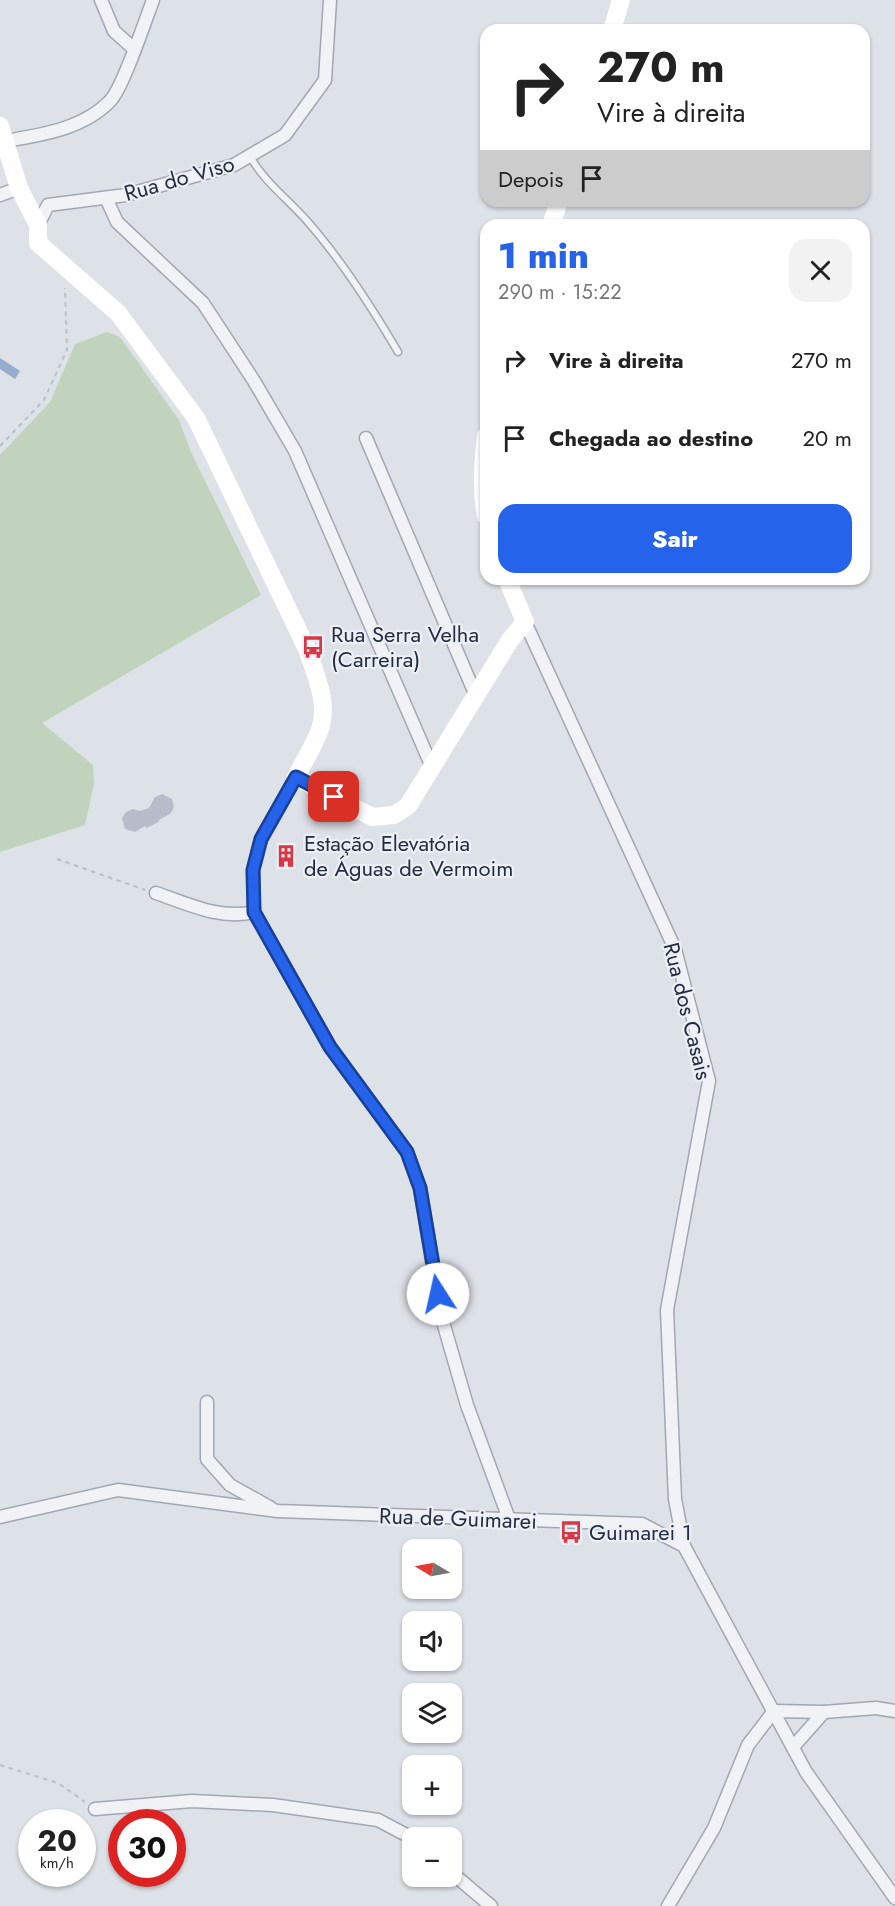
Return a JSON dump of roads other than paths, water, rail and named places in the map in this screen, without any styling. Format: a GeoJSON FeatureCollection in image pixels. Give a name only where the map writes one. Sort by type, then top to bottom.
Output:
{"type":"FeatureCollection","features":[{"type":"Feature","properties":{"kind":"street"},"geometry":{"type":"LineString","coordinates":[[101,0],[114,31],[134,49]]}},
{"type":"Feature","properties":{"kind":"street"},"geometry":{"type":"LineString","coordinates":[[153,0],[112,100],[90,116],[54,132],[2,134],[19,188],[38,225],[38,243],[118,313],[196,418],[307,650],[321,688],[321,726],[296,777],[261,839],[253,870],[254,912],[330,1047],[407,1152],[420,1188],[441,1315],[467,1405],[509,1519]]}},
{"type":"Feature","properties":{"kind":"street","name":"Rua do Viso"},"geometry":{"type":"LineString","coordinates":[[38,225],[48,205],[126,195],[234,165],[285,135],[325,80],[330,0]]}},
{"type":"Feature","properties":{"kind":"street"},"geometry":{"type":"LineString","coordinates":[[614,24],[621,0]]}},
{"type":"Feature","properties":{"kind":"street"},"geometry":{"type":"LineString","coordinates":[[0,195],[19,188]]}},
{"type":"Feature","properties":{"kind":"street"},"geometry":{"type":"LineString","coordinates":[[106,198],[117,222],[203,303],[254,381],[295,451],[432,767]]}},
{"type":"Feature","properties":{"kind":"street"},"geometry":{"type":"LineString","coordinates":[[366,438],[476,696]]}},
{"type":"Feature","properties":{"kind":"street","name":"Rua dos Casais"},"geometry":{"type":"LineString","coordinates":[[510,585],[675,949],[709,1081],[667,1310],[675,1499],[684,1546]]}},
{"type":"Feature","properties":{"kind":"street"},"geometry":{"type":"LineString","coordinates":[[296,777],[372,817],[394,815],[408,806],[510,640],[525,622]]}},
{"type":"Feature","properties":{"kind":"street"},"geometry":{"type":"LineString","coordinates":[[156,893],[217,914],[241,915],[254,912]]}},
{"type":"Feature","properties":{"kind":"street"},"geometry":{"type":"LineString","coordinates":[[207,1402],[207,1459],[230,1485],[278,1511]]}},
{"type":"Feature","properties":{"kind":"street","name":"Rua de Guimarei"},"geometry":{"type":"LineString","coordinates":[[0,1517],[118,1490],[278,1511],[642,1524],[684,1546]]}},
{"type":"Feature","properties":{"kind":"street"},"geometry":{"type":"LineString","coordinates":[[684,1546],[806,1772],[895,1898]]}},
{"type":"Feature","properties":{"kind":"street"},"geometry":{"type":"LineString","coordinates":[[774,1711],[824,1712],[876,1708],[895,1712]]}},
{"type":"Feature","properties":{"kind":"street"},"geometry":{"type":"LineString","coordinates":[[668,1906],[714,1828],[748,1745],[774,1711]]}},
{"type":"Feature","properties":{"kind":"street"},"geometry":{"type":"LineString","coordinates":[[793,1746],[824,1712]]}},
{"type":"Feature","properties":{"kind":"street"},"geometry":{"type":"LineString","coordinates":[[95,1809],[192,1801],[273,1805],[378,1820],[402,1833]]}},
{"type":"Feature","properties":{"kind":"street"},"geometry":{"type":"LineString","coordinates":[[462,1881],[491,1906]]}},
{"type":"Feature","properties":{"kind":"lane"},"geometry":{"type":"LineString","coordinates":[[250,156],[260,172],[332,251],[367,300],[398,352]]}},
{"type":"Feature","properties":{"kind":"water"},"geometry":{"type":"Polygon","coordinates":[[[0,358],[20,371],[15,379],[0,369],[0,358]]]}},
{"type":"Feature","properties":{"kind":"place","name":"Rua Serra Velha (Carreira)"},"geometry":{"type":"Point","coordinates":[313,647]}},
{"type":"Feature","properties":{"kind":"place","name":"Estação Elevatória de Águas de Vermoim"},"geometry":{"type":"Point","coordinates":[286,856]}},
{"type":"Feature","properties":{"kind":"place","name":"Guimarei 1"},"geometry":{"type":"Point","coordinates":[571,1532]}}]}
